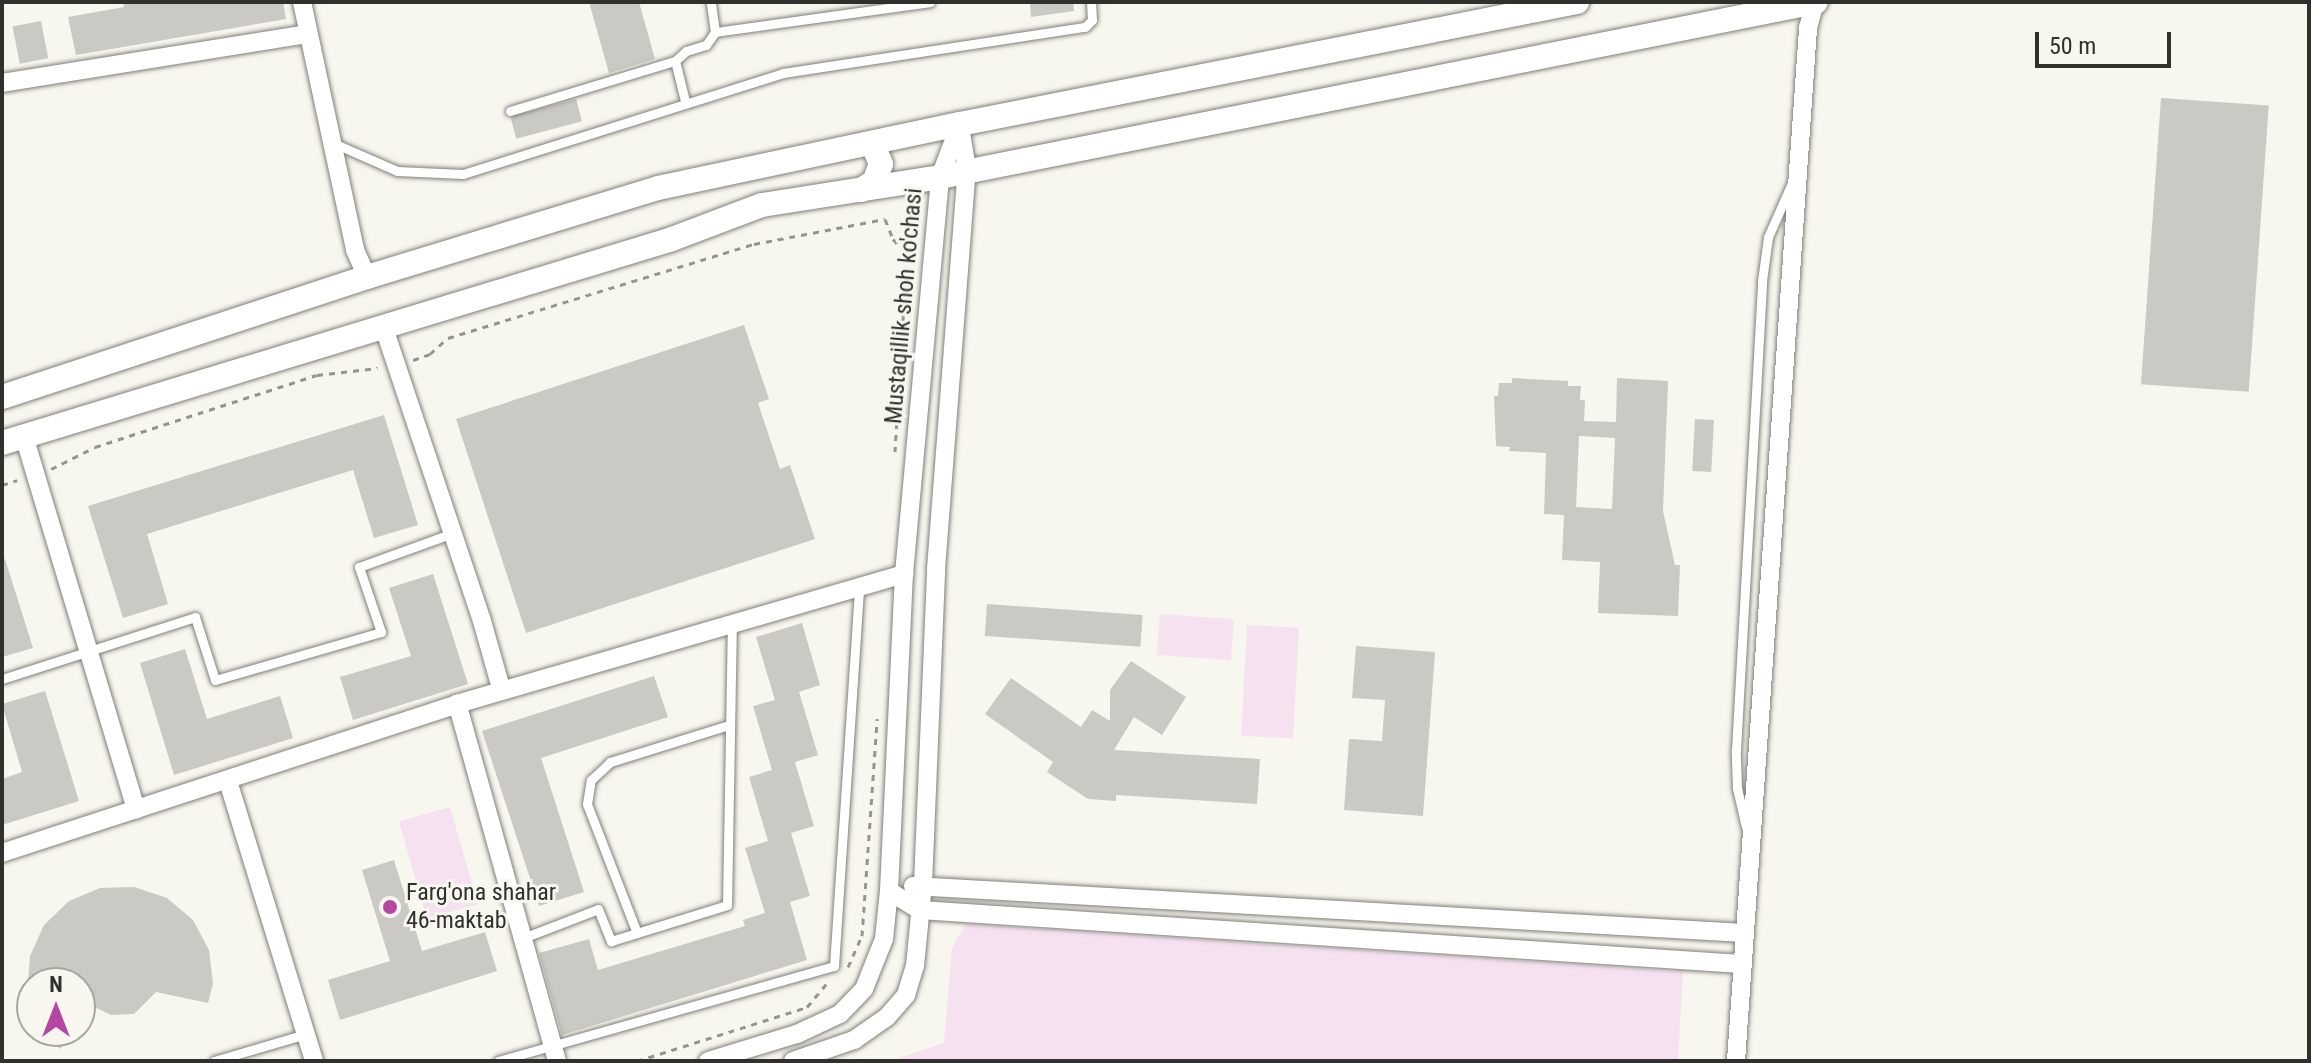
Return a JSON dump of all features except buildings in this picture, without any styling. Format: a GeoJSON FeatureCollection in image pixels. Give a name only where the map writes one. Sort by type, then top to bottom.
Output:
{"type":"FeatureCollection","features":[{"type":"Feature","properties":{"kind":"street"},"geometry":{"type":"LineString","coordinates":[[302,2],[355,250],[367,277]]}},
{"type":"Feature","properties":{"kind":"street"},"geometry":{"type":"LineString","coordinates":[[2,397],[367,277],[658,188],[960,124],[1577,2]]}},
{"type":"Feature","properties":{"kind":"street"},"geometry":{"type":"LineString","coordinates":[[136,810],[35,474],[13,439],[672,239],[762,205],[940,177],[967,169],[1816,2],[1808,28],[1736,1061]]}},
{"type":"Feature","properties":{"kind":"street"},"geometry":{"type":"LineString","coordinates":[[2,83],[307,34]]}},
{"type":"Feature","properties":{"kind":"street"},"geometry":{"type":"LineString","coordinates":[[793,1061],[854,1040],[887,1017],[906,995],[915,966],[923,884],[936,569],[967,169],[960,124]]}},
{"type":"Feature","properties":{"kind":"street","name":"Mustaqillik shoh ko'chasi"},"geometry":{"type":"LineString","coordinates":[[708,1061],[797,1034],[840,1014],[864,989],[884,939],[904,574],[940,177],[960,124]]}},
{"type":"Feature","properties":{"kind":"street"},"geometry":{"type":"LineString","coordinates":[[861,190],[874,182],[881,164],[872,143]]}},
{"type":"Feature","properties":{"kind":"street"},"geometry":{"type":"LineString","coordinates":[[383,325],[501,688]]}},
{"type":"Feature","properties":{"kind":"street"},"geometry":{"type":"LineString","coordinates":[[2,853],[228,781],[501,688],[904,574]]}},
{"type":"Feature","properties":{"kind":"street"},"geometry":{"type":"LineString","coordinates":[[457,704],[555,1052]]}},
{"type":"Feature","properties":{"kind":"street"},"geometry":{"type":"LineString","coordinates":[[228,781],[314,1061]]}},
{"type":"Feature","properties":{"kind":"street"},"geometry":{"type":"LineString","coordinates":[[889,891],[923,884],[1745,933]]}},
{"type":"Feature","properties":{"kind":"street"},"geometry":{"type":"LineString","coordinates":[[889,891],[920,910],[1741,964]]}},
{"type":"Feature","properties":{"kind":"lane"},"geometry":{"type":"LineString","coordinates":[[510,111],[675,61],[686,51],[706,45],[715,32],[711,2]]}},
{"type":"Feature","properties":{"kind":"lane"},"geometry":{"type":"LineString","coordinates":[[715,32],[930,2]]}},
{"type":"Feature","properties":{"kind":"lane"},"geometry":{"type":"LineString","coordinates":[[331,142],[397,171],[463,174],[685,101],[783,73],[1085,27],[1092,20],[1091,2]]}},
{"type":"Feature","properties":{"kind":"lane"},"geometry":{"type":"LineString","coordinates":[[675,61],[685,101]]}},
{"type":"Feature","properties":{"kind":"lane"},"geometry":{"type":"LineString","coordinates":[[1751,849],[1737,788],[1736,750],[1762,281],[1768,237],[1799,168]]}},
{"type":"Feature","properties":{"kind":"lane"},"geometry":{"type":"LineString","coordinates":[[2,679],[195,617],[215,680],[381,632],[359,567],[453,533]]}},
{"type":"Feature","properties":{"kind":"lane"},"geometry":{"type":"LineString","coordinates":[[498,1061],[555,1052],[834,966],[859,587]]}},
{"type":"Feature","properties":{"kind":"lane"},"geometry":{"type":"LineString","coordinates":[[523,938],[598,909],[611,941],[727,905],[732,623]]}},
{"type":"Feature","properties":{"kind":"lane"},"geometry":{"type":"LineString","coordinates":[[637,933],[587,804],[591,780],[610,762],[729,725]]}},
{"type":"Feature","properties":{"kind":"lane"},"geometry":{"type":"LineString","coordinates":[[214,1061],[306,1034]]}},
{"type":"Feature","properties":{"kind":"path"},"geometry":{"type":"LineString","coordinates":[[2,485],[95,447],[317,375],[398,365],[430,354],[448,338],[754,244],[885,219],[893,239],[907,255],[895,456]]}},
{"type":"Feature","properties":{"kind":"path"},"geometry":{"type":"LineString","coordinates":[[841,971],[851,965],[862,936],[877,718]]}},
{"type":"Feature","properties":{"kind":"path"},"geometry":{"type":"LineString","coordinates":[[637,1061],[807,1007],[831,978]]}},
{"type":"Feature","properties":{"kind":"shaded area"},"geometry":{"type":"Polygon","coordinates":[[[1160,614],[1234,619],[1231,660],[1157,655],[1160,614]]]}},
{"type":"Feature","properties":{"kind":"shaded area"},"geometry":{"type":"Polygon","coordinates":[[[1247,625],[1299,628],[1293,739],[1241,736],[1247,625]]]}},
{"type":"Feature","properties":{"kind":"shaded area"},"geometry":{"type":"Polygon","coordinates":[[[450,807],[478,904],[427,919],[399,822],[450,807]]]}},
{"type":"Feature","properties":{"kind":"shaded area"},"geometry":{"type":"Polygon","coordinates":[[[966,924],[1683,972],[1678,1061],[891,1061],[944,1043],[952,948],[966,924]]]}},
{"type":"Feature","properties":{"kind":"place","name":"Farg'ona shahar 46-maktab"},"geometry":{"type":"Point","coordinates":[390,907]}}]}
